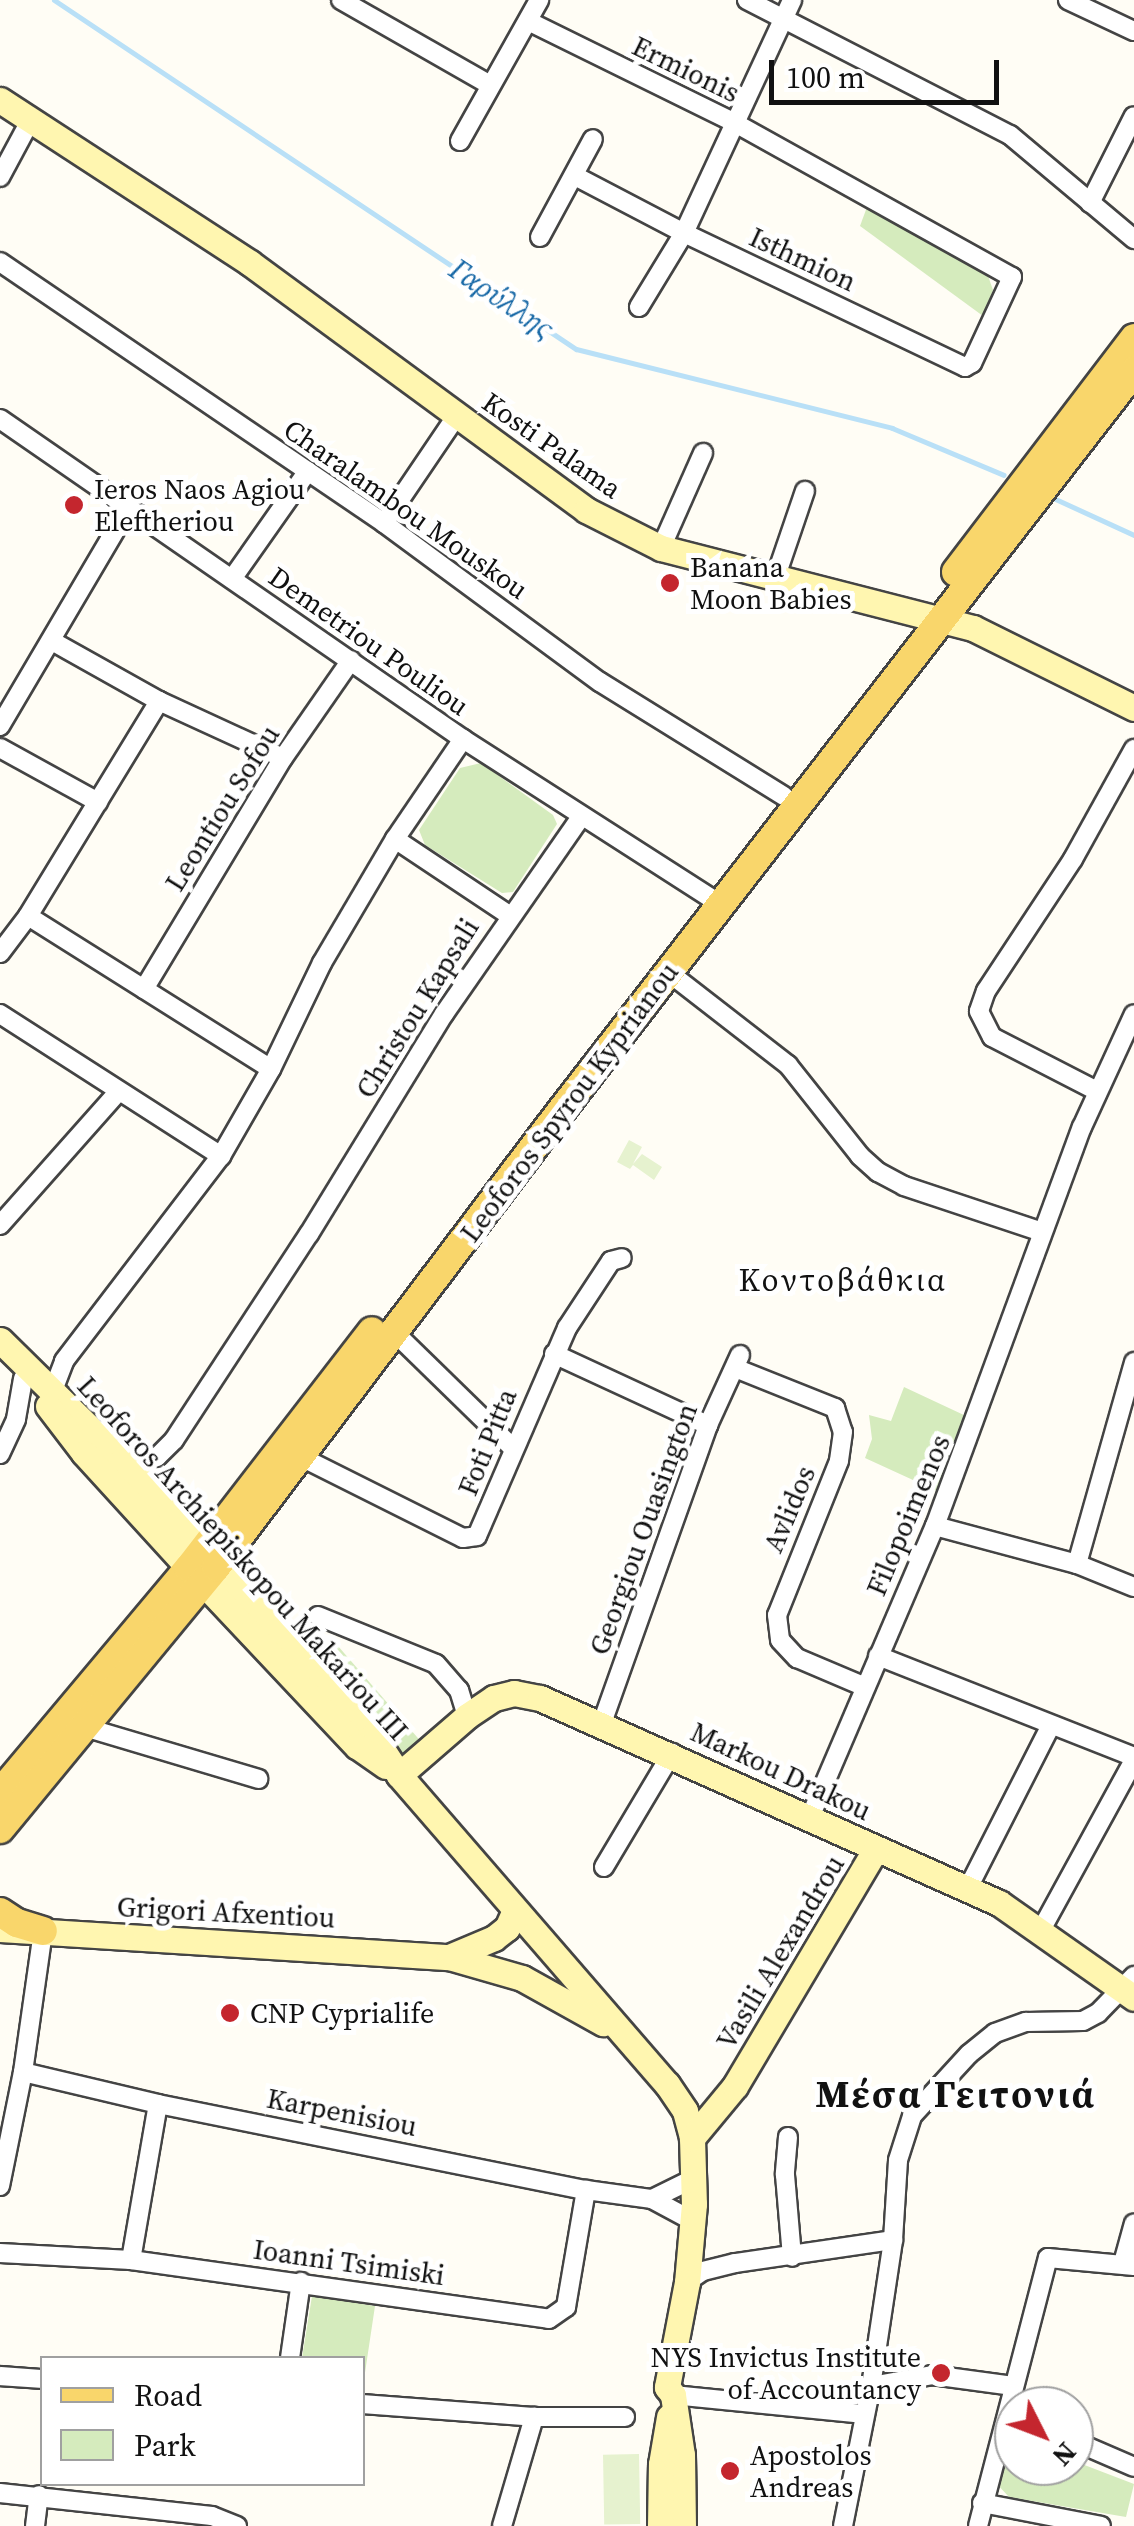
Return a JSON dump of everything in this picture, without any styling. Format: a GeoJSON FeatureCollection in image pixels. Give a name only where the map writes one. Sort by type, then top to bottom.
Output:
{"type":"FeatureCollection","features":[{"type":"Feature","properties":{"kind":"main road","name":"Leoforos Spyrou Kyprianou"},"geometry":{"type":"LineString","coordinates":[[0,1794],[301,1457],[668,972],[1134,338]]}},
{"type":"Feature","properties":{"kind":"main road","name":"Leoforos Spyrou Kyprianou"},"geometry":{"type":"LineString","coordinates":[[0,1830],[84,1727],[537,1114],[712,899],[784,796],[1134,371]]}},
{"type":"Feature","properties":{"kind":"main road"},"geometry":{"type":"LineString","coordinates":[[0,1912],[16,1924],[43,1931]]}},
{"type":"Feature","properties":{"kind":"street"},"geometry":{"type":"LineString","coordinates":[[341,0],[370,8],[488,84]]}},
{"type":"Feature","properties":{"kind":"street"},"geometry":{"type":"LineString","coordinates":[[460,140],[488,84],[539,0]]}},
{"type":"Feature","properties":{"kind":"street"},"geometry":{"type":"LineString","coordinates":[[747,0],[1010,135],[1134,239]]}},
{"type":"Feature","properties":{"kind":"street"},"geometry":{"type":"LineString","coordinates":[[639,307],[684,233],[792,0]]}},
{"type":"Feature","properties":{"kind":"street"},"geometry":{"type":"LineString","coordinates":[[1068,0],[1134,31]]}},
{"type":"Feature","properties":{"kind":"street","name":"Ermionis"},"geometry":{"type":"LineString","coordinates":[[528,21],[734,124],[1012,277],[990,325]]}},
{"type":"Feature","properties":{"kind":"street","name":"Kosti Palama"},"geometry":{"type":"LineString","coordinates":[[0,100],[250,264],[586,510],[661,548],[974,628],[1134,708]]}},
{"type":"Feature","properties":{"kind":"street"},"geometry":{"type":"LineString","coordinates":[[1090,203],[1134,116]]}},
{"type":"Feature","properties":{"kind":"street"},"geometry":{"type":"LineString","coordinates":[[1,172],[30,121]]}},
{"type":"Feature","properties":{"kind":"street"},"geometry":{"type":"LineString","coordinates":[[540,237],[593,139]]}},
{"type":"Feature","properties":{"kind":"street","name":"Isthmion"},"geometry":{"type":"LineString","coordinates":[[575,176],[684,233],[965,367],[990,325]]}},
{"type":"Feature","properties":{"kind":"street","name":"Charalambou Mouskou"},"geometry":{"type":"LineString","coordinates":[[0,262],[384,523],[600,682],[784,796]]}},
{"type":"Feature","properties":{"kind":"street"},"geometry":{"type":"LineString","coordinates":[[384,523],[457,416]]}},
{"type":"Feature","properties":{"kind":"street","name":"Demetriou Pouliou"},"geometry":{"type":"LineString","coordinates":[[2,425],[580,818],[712,899]]}},
{"type":"Feature","properties":{"kind":"street"},"geometry":{"type":"LineString","coordinates":[[661,548],[703,454]]}},
{"type":"Feature","properties":{"kind":"street"},"geometry":{"type":"LineString","coordinates":[[232,579],[308,471]]}},
{"type":"Feature","properties":{"kind":"street"},"geometry":{"type":"LineString","coordinates":[[776,576],[805,490]]}},
{"type":"Feature","properties":{"kind":"street"},"geometry":{"type":"LineString","coordinates":[[0,726],[128,509]]}},
{"type":"Feature","properties":{"kind":"street"},"geometry":{"type":"LineString","coordinates":[[52,641],[159,701],[283,758]]}},
{"type":"Feature","properties":{"kind":"street","name":"Leontiou Sofou"},"geometry":{"type":"LineString","coordinates":[[144,989],[283,758],[352,660]]}},
{"type":"Feature","properties":{"kind":"street"},"geometry":{"type":"LineString","coordinates":[[0,953],[28,916],[159,701]]}},
{"type":"Feature","properties":{"kind":"street"},"geometry":{"type":"LineString","coordinates":[[16,1419],[50,1399],[64,1361],[196,1194],[271,1069],[322,963],[463,739]]}},
{"type":"Feature","properties":{"kind":"street"},"geometry":{"type":"LineString","coordinates":[[0,748],[98,802]]}},
{"type":"Feature","properties":{"kind":"street"},"geometry":{"type":"LineString","coordinates":[[1097,1092],[992,1037],[979,1011],[986,990],[1074,860],[1134,748]]}},
{"type":"Feature","properties":{"kind":"street","name":"Christou Kapsali"},"geometry":{"type":"LineString","coordinates":[[122,1460],[157,1457],[174,1440],[509,915],[580,818]]}},
{"type":"Feature","properties":{"kind":"street"},"geometry":{"type":"LineString","coordinates":[[396,840],[509,915]]}},
{"type":"Feature","properties":{"kind":"street"},"geometry":{"type":"LineString","coordinates":[[28,916],[271,1069]]}},
{"type":"Feature","properties":{"kind":"street"},"geometry":{"type":"LineString","coordinates":[[668,972],[788,1065],[860,1156],[878,1172],[904,1186],[1042,1232]]}},
{"type":"Feature","properties":{"kind":"street"},"geometry":{"type":"LineString","coordinates":[[0,1014],[220,1156]]}},
{"type":"Feature","properties":{"kind":"street","name":"Filopoimenos"},"geometry":{"type":"LineString","coordinates":[[810,1815],[935,1526],[982,1407],[1042,1232],[1097,1092],[1134,1014]]}},
{"type":"Feature","properties":{"kind":"street"},"geometry":{"type":"LineString","coordinates":[[0,1226],[118,1092]]}},
{"type":"Feature","properties":{"kind":"street","name":"Foti Pitta"},"geometry":{"type":"LineString","coordinates":[[301,1457],[463,1538],[477,1536],[554,1354],[611,1261],[622,1258]]}},
{"type":"Feature","properties":{"kind":"street"},"geometry":{"type":"LineString","coordinates":[[394,1332],[512,1446]]}},
{"type":"Feature","properties":{"kind":"street","name":"Leoforos Archiepiskopou Makariou III"},"geometry":{"type":"LineString","coordinates":[[0,1340],[26,1375]]}},
{"type":"Feature","properties":{"kind":"street","name":"Leoforos Archiepiskopou Makariou III"},"geometry":{"type":"LineString","coordinates":[[0,1349],[50,1399],[122,1460],[202,1567]]}},
{"type":"Feature","properties":{"kind":"street"},"geometry":{"type":"LineString","coordinates":[[554,1354],[708,1425]]}},
{"type":"Feature","properties":{"kind":"street"},"geometry":{"type":"LineString","coordinates":[[0,1454],[16,1419],[26,1375],[64,1361]]}},
{"type":"Feature","properties":{"kind":"street","name":"Georgiou Ouasington"},"geometry":{"type":"LineString","coordinates":[[602,1723],[708,1425],[737,1362]]}},
{"type":"Feature","properties":{"kind":"street","name":"Avlidos"},"geometry":{"type":"LineString","coordinates":[[737,1362],[834,1408],[843,1432],[839,1462],[782,1594],[777,1615],[780,1640],[797,1658],[863,1686]]}},
{"type":"Feature","properties":{"kind":"street"},"geometry":{"type":"LineString","coordinates":[[1077,1564],[1134,1362]]}},
{"type":"Feature","properties":{"kind":"street","name":"Leoforos Archiepiskopou Makariou III"},"geometry":{"type":"LineString","coordinates":[[50,1399],[84,1453],[373,1735],[399,1775],[514,1912],[668,2084],[690,2121],[695,2178],[685,2344],[661,2464],[660,2526]]}},
{"type":"Feature","properties":{"kind":"street"},"geometry":{"type":"LineString","coordinates":[[935,1526],[1077,1564],[1134,1587]]}},
{"type":"Feature","properties":{"kind":"street"},"geometry":{"type":"LineString","coordinates":[[318,1616],[436,1664],[459,1690],[467,1716]]}},
{"type":"Feature","properties":{"kind":"street"},"geometry":{"type":"LineString","coordinates":[[878,1656],[1134,1758],[1041,1930]]}},
{"type":"Feature","properties":{"kind":"street","name":"Markou Drakou"},"geometry":{"type":"LineString","coordinates":[[399,1775],[467,1716],[494,1698],[514,1694],[540,1698],[672,1753],[968,1888],[1130,1987]]}},
{"type":"Feature","properties":{"kind":"street"},"geometry":{"type":"LineString","coordinates":[[84,1727],[258,1780]]}},
{"type":"Feature","properties":{"kind":"street"},"geometry":{"type":"LineString","coordinates":[[968,1888],[1050,1727]]}},
{"type":"Feature","properties":{"kind":"street"},"geometry":{"type":"LineString","coordinates":[[604,1867],[672,1753]]}},
{"type":"Feature","properties":{"kind":"street","name":"Vasili Alexandrou"},"geometry":{"type":"LineString","coordinates":[[692,2138],[735,2086],[876,1848]]}},
{"type":"Feature","properties":{"kind":"street","name":"Grigori Afxentiou"},"geometry":{"type":"LineString","coordinates":[[449,1956],[494,1938],[506,1928],[514,1912]]}},
{"type":"Feature","properties":{"kind":"street","name":"Grigori Afxentiou"},"geometry":{"type":"LineString","coordinates":[[0,1930],[449,1956],[522,1978],[616,2030]]}},
{"type":"Feature","properties":{"kind":"street"},"geometry":{"type":"LineString","coordinates":[[0,2186],[23,2072],[43,1931]]}},
{"type":"Feature","properties":{"kind":"street"},"geometry":{"type":"LineString","coordinates":[[843,2526],[862,2414],[871,2386],[893,2240],[902,2139],[912,2116],[938,2084],[995,2033],[1026,2022],[1083,2021],[1130,1987]]}},
{"type":"Feature","properties":{"kind":"street","name":"Karpenisiou"},"geometry":{"type":"LineString","coordinates":[[23,2072],[158,2104],[586,2190],[652,2199],[693,2220]]}},
{"type":"Feature","properties":{"kind":"street","name":"Vasili Alexandrou"},"geometry":{"type":"LineString","coordinates":[[668,2084],[689,2096],[710,2098],[735,2086]]}},
{"type":"Feature","properties":{"kind":"street"},"geometry":{"type":"LineString","coordinates":[[130,2260],[158,2104]]}},
{"type":"Feature","properties":{"kind":"street"},"geometry":{"type":"LineString","coordinates":[[788,2137],[785,2176],[792,2257]]}},
{"type":"Feature","properties":{"kind":"street"},"geometry":{"type":"LineString","coordinates":[[652,2199],[695,2178]]}},
{"type":"Feature","properties":{"kind":"street","name":"Ioanni Tsimiski"},"geometry":{"type":"LineString","coordinates":[[0,2253],[130,2260],[549,2320],[566,2307],[586,2190]]}},
{"type":"Feature","properties":{"kind":"street"},"geometry":{"type":"LineString","coordinates":[[871,2386],[932,2375],[1012,2386],[1048,2258],[1129,2265],[1134,2223]]}},
{"type":"Feature","properties":{"kind":"street"},"geometry":{"type":"LineString","coordinates":[[686,2290],[703,2271],[735,2263],[893,2240]]}},
{"type":"Feature","properties":{"kind":"street"},"geometry":{"type":"LineString","coordinates":[[290,2356],[301,2282]]}},
{"type":"Feature","properties":{"kind":"street"},"geometry":{"type":"LineString","coordinates":[[0,2376],[40,2380]]}},
{"type":"Feature","properties":{"kind":"street"},"geometry":{"type":"LineString","coordinates":[[673,2395],[862,2414]]}},
{"type":"Feature","properties":{"kind":"street","name":"Leoforos Archiepiskopou Makariou III"},"geometry":{"type":"LineString","coordinates":[[673,2395],[682,2454],[683,2526]]}},
{"type":"Feature","properties":{"kind":"street"},"geometry":{"type":"LineString","coordinates":[[365,2404],[534,2417],[624,2416]]}},
{"type":"Feature","properties":{"kind":"street"},"geometry":{"type":"LineString","coordinates":[[502,2526],[534,2417]]}},
{"type":"Feature","properties":{"kind":"street"},"geometry":{"type":"LineString","coordinates":[[1094,2450],[1134,2467]]}},
{"type":"Feature","properties":{"kind":"street"},"geometry":{"type":"LineString","coordinates":[[978,2526],[994,2463]]}},
{"type":"Feature","properties":{"kind":"street"},"geometry":{"type":"LineString","coordinates":[[0,2494],[212,2516],[237,2526]]}},
{"type":"Feature","properties":{"kind":"street"},"geometry":{"type":"LineString","coordinates":[[34,2526],[39,2496]]}},
{"type":"Feature","properties":{"kind":"street"},"geometry":{"type":"LineString","coordinates":[[982,2503],[1101,2526]]}},
{"type":"Feature","properties":{"kind":"green space"},"geometry":{"type":"Polygon","coordinates":[[[867,207],[987,273],[993,290],[983,316],[860,226],[867,207]]]}},
{"type":"Feature","properties":{"kind":"green space"},"geometry":{"type":"Polygon","coordinates":[[[481,763],[553,815],[557,824],[513,892],[502,893],[425,845],[419,830],[460,768],[481,763]]]}},
{"type":"Feature","properties":{"kind":"green space"},"geometry":{"type":"Polygon","coordinates":[[[629,1140],[642,1147],[633,1164],[642,1154],[662,1167],[654,1180],[633,1165],[630,1169],[617,1162],[629,1140]]]}},
{"type":"Feature","properties":{"kind":"green space"},"geometry":{"type":"Polygon","coordinates":[[[904,1387],[966,1416],[937,1491],[865,1458],[872,1439],[869,1415],[891,1421],[904,1387]]]}},
{"type":"Feature","properties":{"kind":"green space"},"geometry":{"type":"Polygon","coordinates":[[[331,1638],[421,1741],[403,1757],[313,1654],[331,1638]]]}},
{"type":"Feature","properties":{"kind":"green space"},"geometry":{"type":"Polygon","coordinates":[[[312,2296],[375,2306],[365,2373],[365,2356],[302,2356],[312,2296]]]}},
{"type":"Feature","properties":{"kind":"green space"},"geometry":{"type":"Polygon","coordinates":[[[639,2454],[640,2524],[604,2525],[603,2455],[639,2454]]]}},
{"type":"Feature","properties":{"kind":"green space"},"geometry":{"type":"Polygon","coordinates":[[[1094,2469],[1134,2484],[1126,2517],[1009,2497],[999,2486],[1094,2486],[1094,2469]]]}},
{"type":"Feature","properties":{"kind":"waterway","name":"Γαρύλλης"},"geometry":{"type":"LineString","coordinates":[[54,0],[576,349],[892,428],[1004,475]]}},
{"type":"Feature","properties":{"kind":"waterway","name":"Γαρύλλης"},"geometry":{"type":"LineString","coordinates":[[1051,497],[1134,535]]}},
{"type":"Feature","properties":{"kind":"place","name":"Ieros Naos Agiou Eleftheriou"},"geometry":{"type":"Point","coordinates":[74,505]}},
{"type":"Feature","properties":{"kind":"place","name":"Banana Moon Babies"},"geometry":{"type":"Point","coordinates":[670,583]}},
{"type":"Feature","properties":{"kind":"place","name":"CNP Cyprialife"},"geometry":{"type":"Point","coordinates":[230,2013]}},
{"type":"Feature","properties":{"kind":"place","name":"NYS Invictus Institute of Accountancy"},"geometry":{"type":"Point","coordinates":[941,2373]}},
{"type":"Feature","properties":{"kind":"place","name":"Apostolos Andreas"},"geometry":{"type":"Point","coordinates":[730,2471]}},
{"type":"Feature","properties":{"kind":"district","name":"Κοντοβάθκια"},"geometry":{"type":"Point","coordinates":[843,1280]}},
{"type":"Feature","properties":{"kind":"district","name":"Μέσα Γειτονιά"},"geometry":{"type":"Point","coordinates":[956,2095]}}]}
